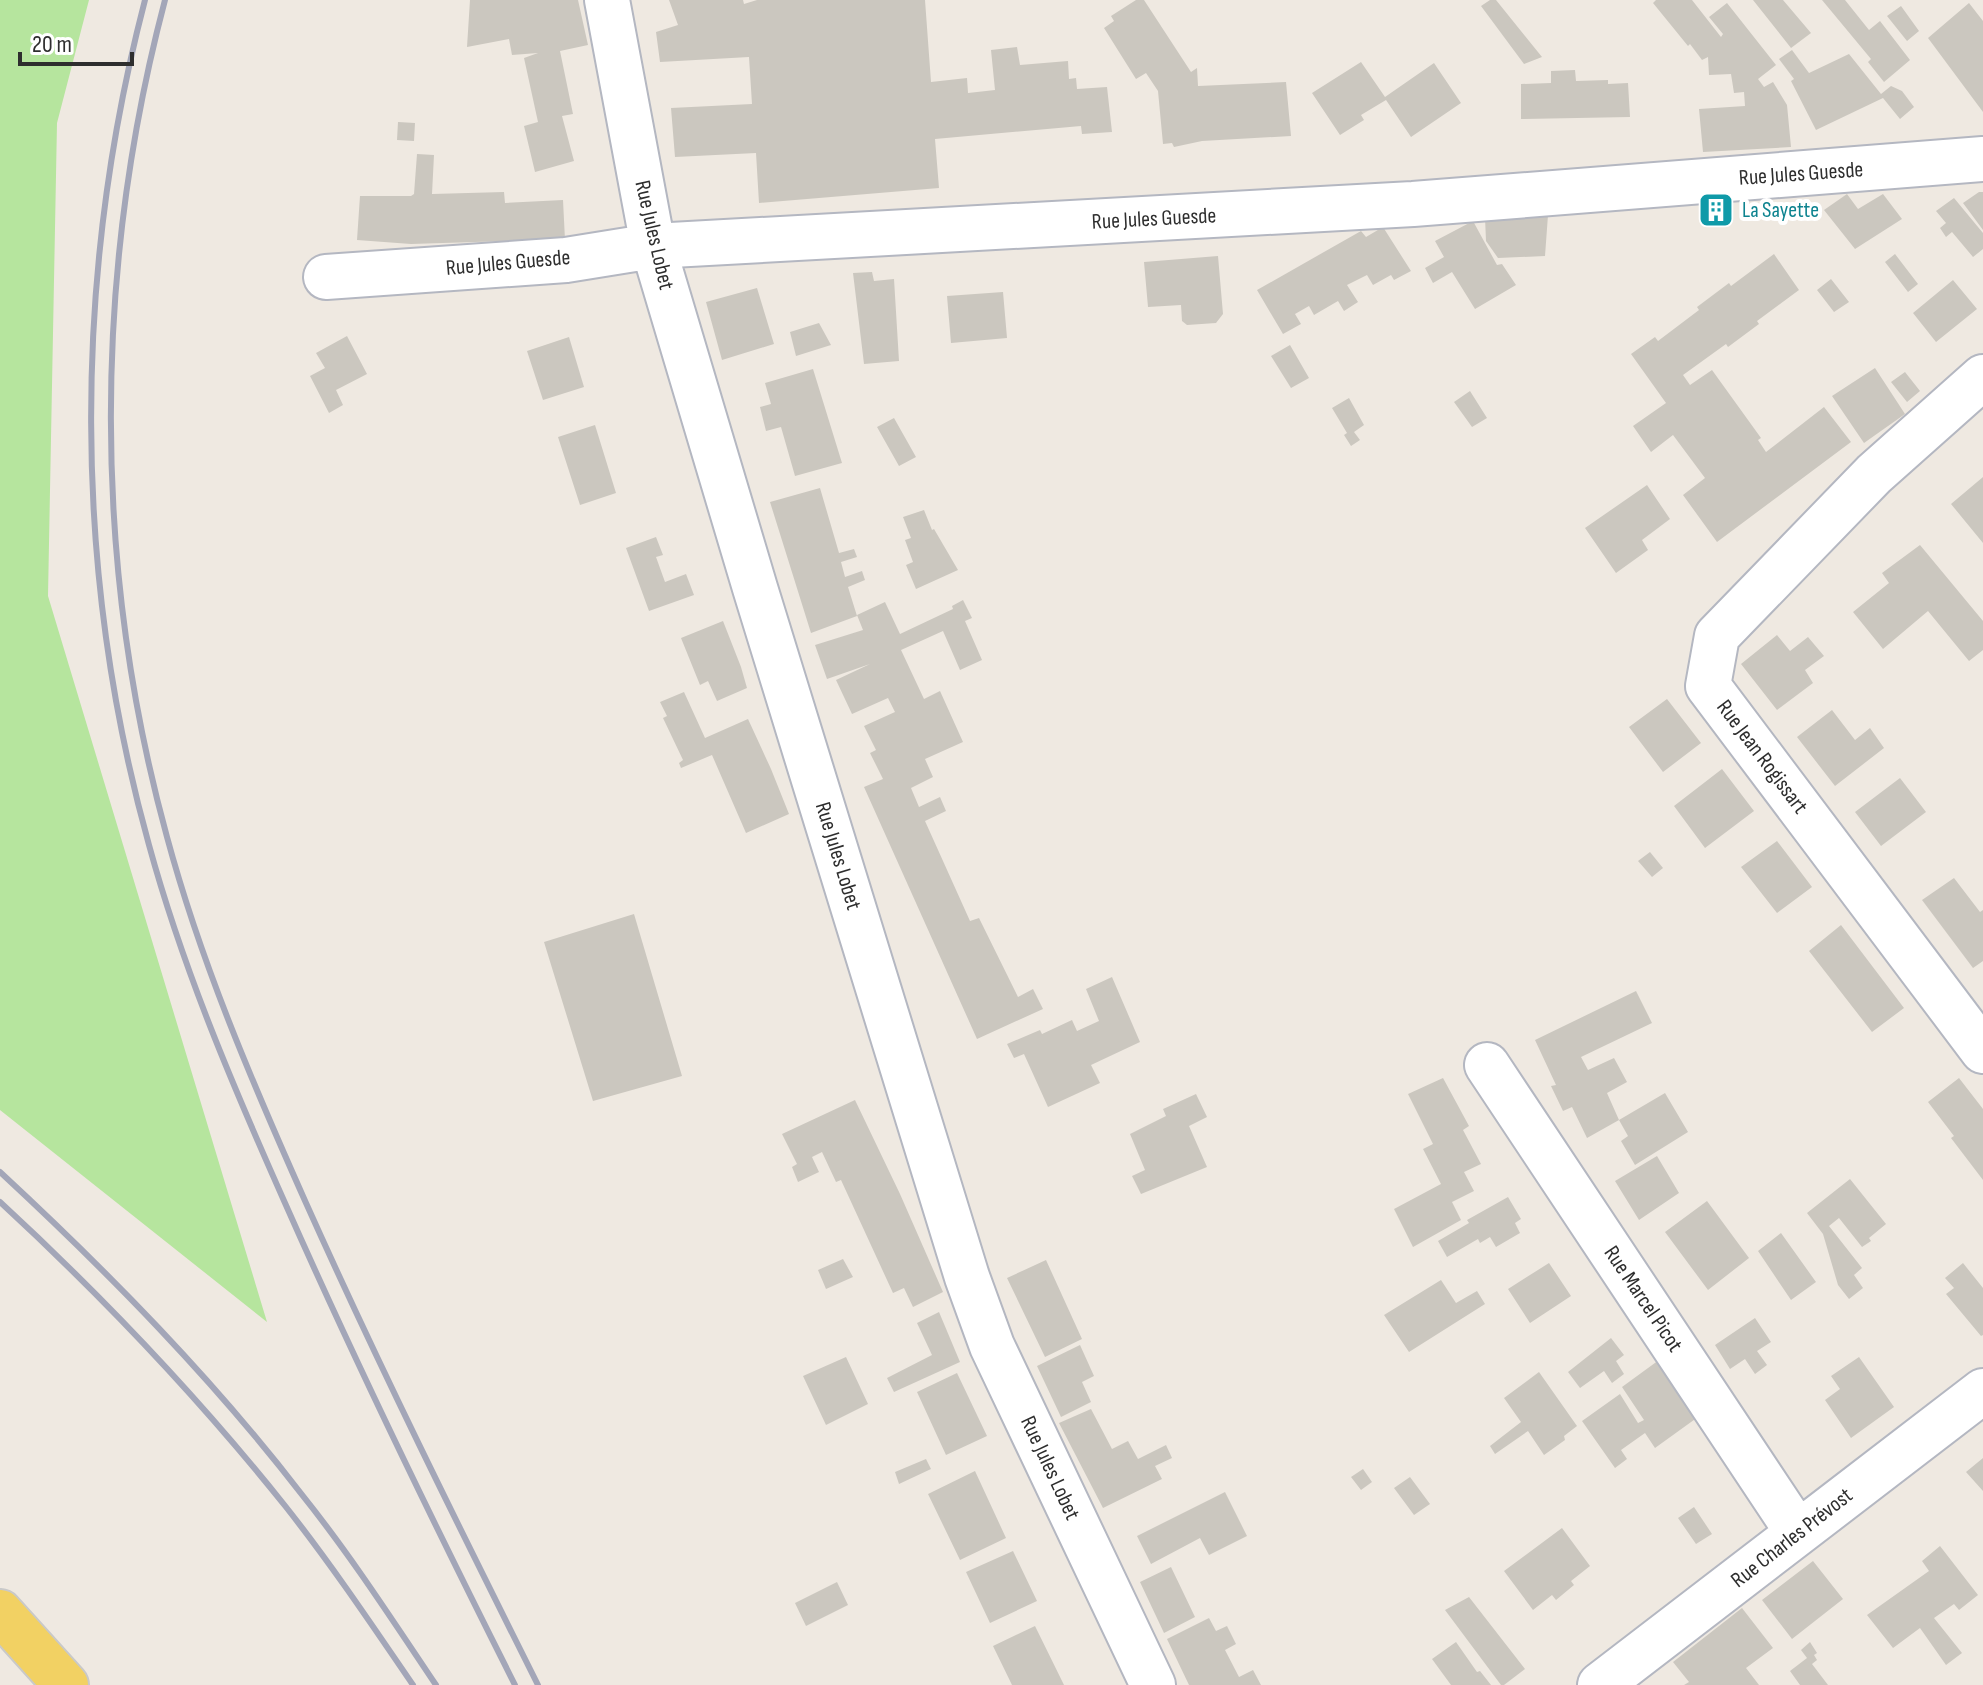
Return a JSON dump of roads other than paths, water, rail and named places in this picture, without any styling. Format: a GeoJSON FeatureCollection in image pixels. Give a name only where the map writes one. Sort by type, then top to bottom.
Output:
{"type":"FeatureCollection","features":[{"type":"Feature","properties":{"kind":"main road"},"geometry":{"type":"LineString","coordinates":[[0,1612],[66,1685]]}},
{"type":"Feature","properties":{"kind":"street","name":"Rue Jules Lobet"},"geometry":{"type":"LineString","coordinates":[[607,0],[653,246],[967,1277],[992,1346],[1153,1685]]}},
{"type":"Feature","properties":{"kind":"street","name":"Rue Jules Guesde"},"geometry":{"type":"LineString","coordinates":[[326,277],[566,260],[653,246],[1413,204],[1983,159]]}},
{"type":"Feature","properties":{"kind":"street","name":"Rue Jean Rogissart"},"geometry":{"type":"LineString","coordinates":[[1983,377],[1874,474],[1717,636],[1708,686],[1983,1051]]}},
{"type":"Feature","properties":{"kind":"street","name":"Rue Marcel Picot"},"geometry":{"type":"LineString","coordinates":[[1487,1065],[1798,1533]]}},
{"type":"Feature","properties":{"kind":"street","name":"Rue Charles Prévost"},"geometry":{"type":"LineString","coordinates":[[1600,1685],[1983,1391]]}},
{"type":"Feature","properties":{"kind":"railway"},"geometry":{"type":"LineString","coordinates":[[145,0],[121,104],[104,210],[94,316],[91,422],[95,529],[106,635],[124,741],[162,891],[228,1071],[368,1385],[515,1685]]}},
{"type":"Feature","properties":{"kind":"railway"},"geometry":{"type":"LineString","coordinates":[[165,0],[141,103],[124,208],[114,313],[111,418],[114,524],[125,629],[142,734],[181,884],[212,977],[248,1068],[362,1325],[538,1685]]}},
{"type":"Feature","properties":{"kind":"railway"},"geometry":{"type":"LineString","coordinates":[[0,1172],[120,1288],[233,1410],[338,1542],[436,1685]]}},
{"type":"Feature","properties":{"kind":"railway"},"geometry":{"type":"LineString","coordinates":[[0,1202],[113,1312],[253,1466],[303,1529],[413,1685]]}},
{"type":"Feature","properties":{"kind":"place","name":"La Sayette"},"geometry":{"type":"Point","coordinates":[1716,210]}}]}
